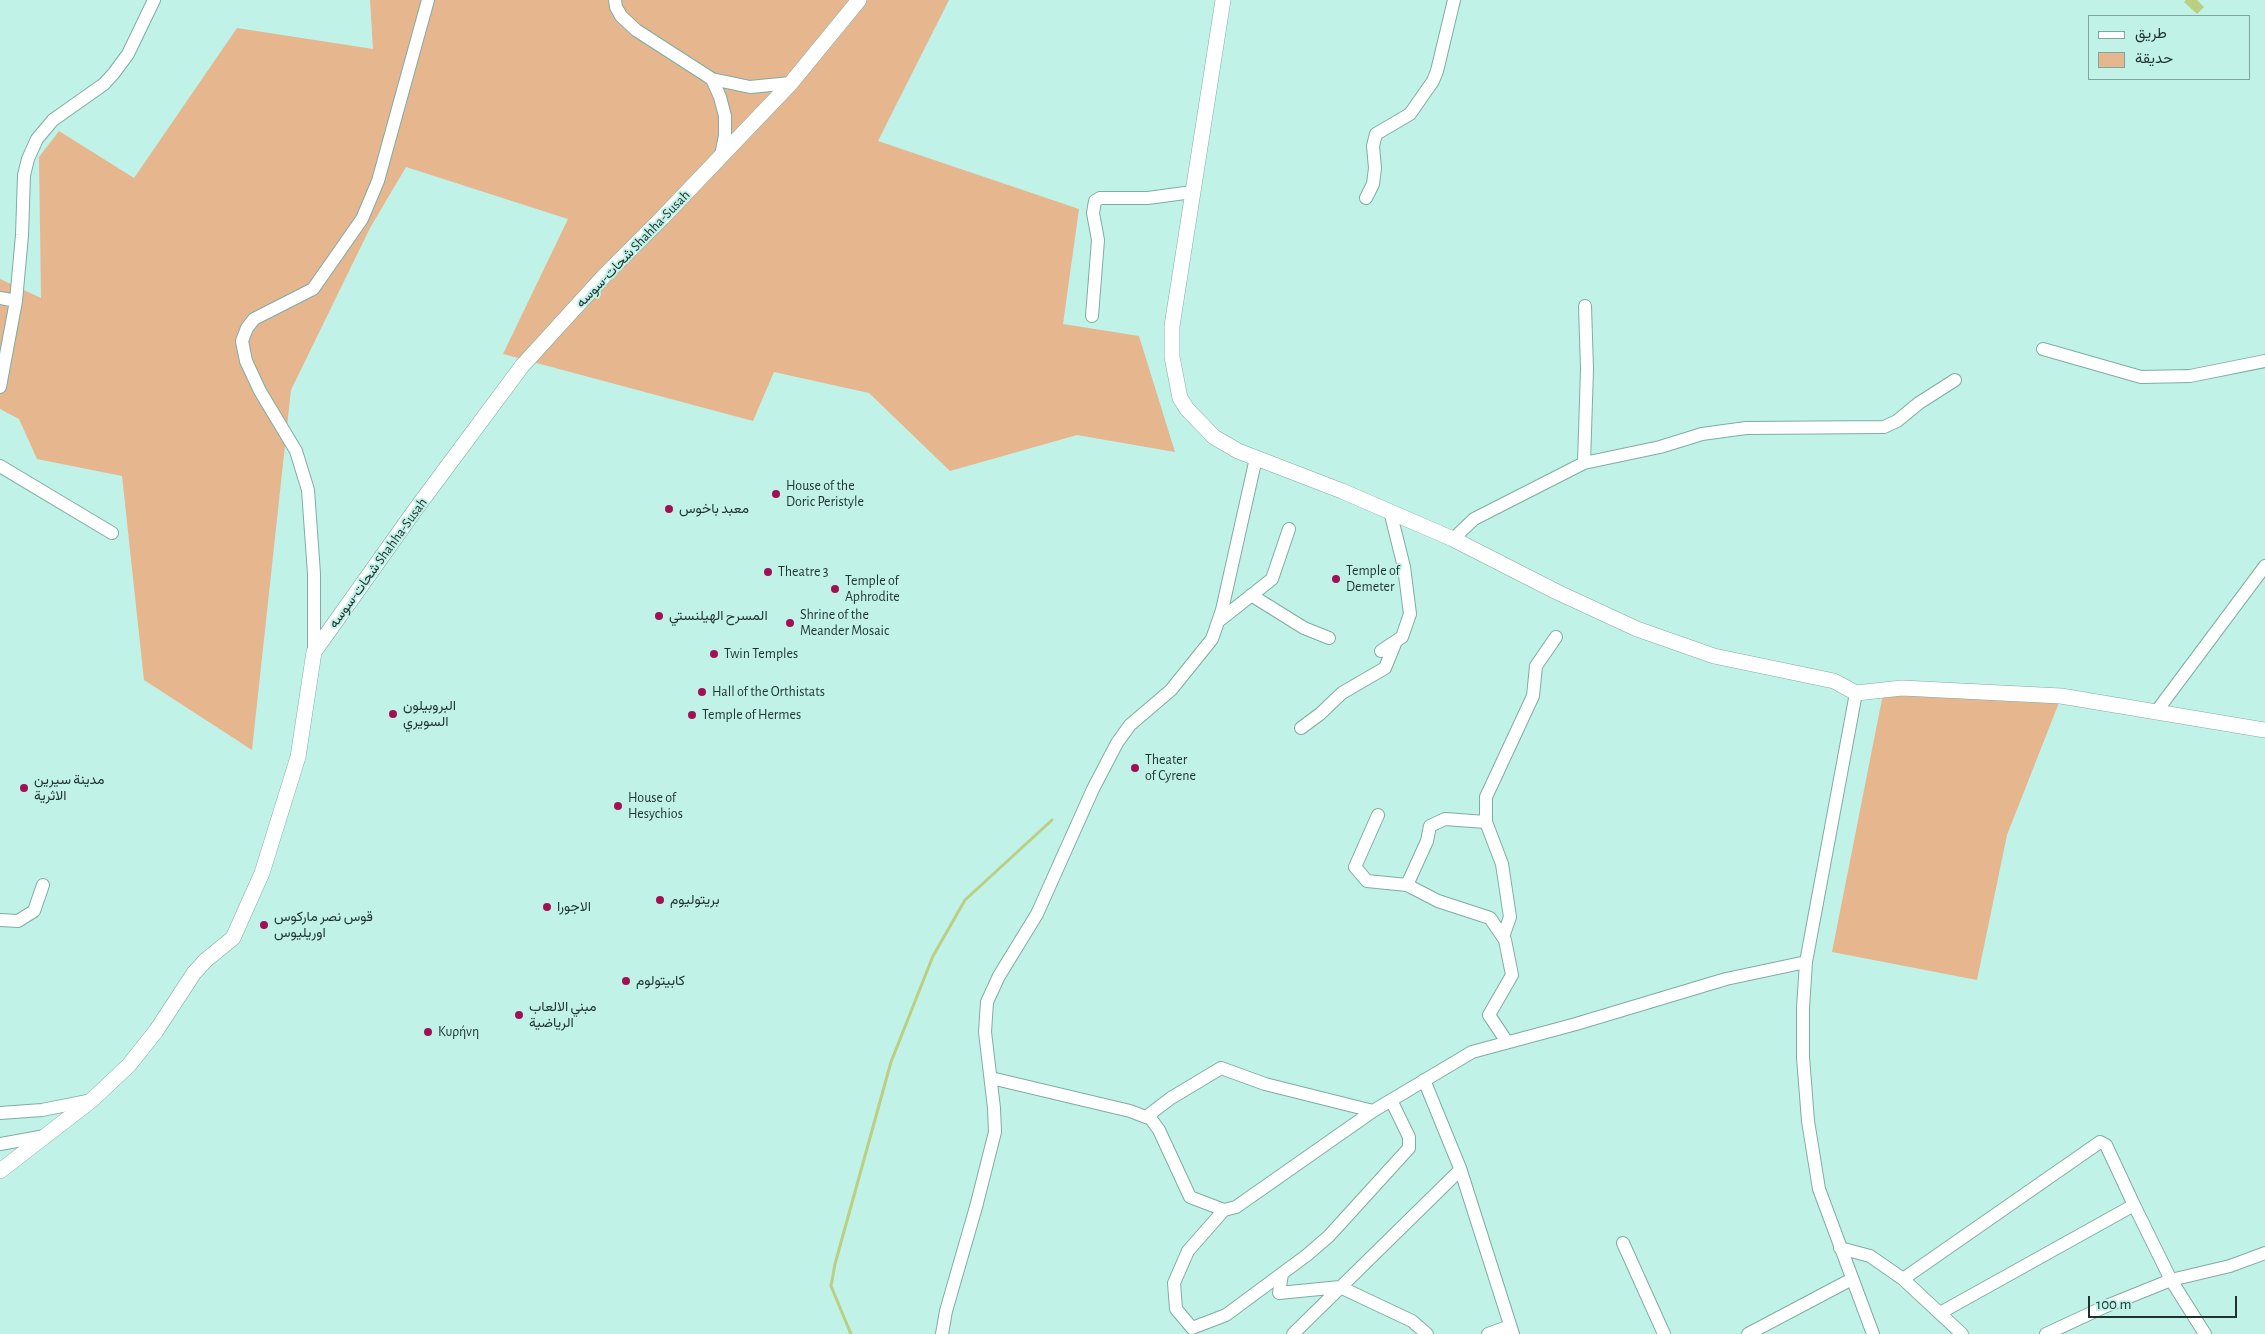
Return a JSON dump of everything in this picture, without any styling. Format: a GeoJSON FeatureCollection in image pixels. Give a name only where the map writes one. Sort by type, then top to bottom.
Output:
{"type":"FeatureCollection","features":[{"type":"Feature","properties":{"kind":"main road","name":"شحات-سوسه Shahha-Susah"},"geometry":{"type":"LineString","coordinates":[[0,1172],[92,1100],[129,1065],[156,1031],[194,974],[206,960],[227,945],[237,930],[262,873],[298,757],[314,652],[416,510],[522,366],[605,275],[791,83],[859,0]]}},
{"type":"Feature","properties":{"kind":"main road"},"geometry":{"type":"LineString","coordinates":[[1223,0],[1172,326],[1172,357],[1176,385],[1186,409],[1201,425],[1225,444],[1390,511],[1453,539],[1557,592],[1636,628],[1714,656],[1834,681],[1856,693],[1902,688],[2061,696],[2265,730]]}},
{"type":"Feature","properties":{"kind":"street"},"geometry":{"type":"LineString","coordinates":[[0,387],[16,301],[24,175],[28,159],[37,139],[53,120],[104,84],[114,73],[128,54],[154,0]]}},
{"type":"Feature","properties":{"kind":"street"},"geometry":{"type":"LineString","coordinates":[[314,652],[314,574],[308,490],[296,451],[260,391],[246,361],[242,340],[247,328],[254,319],[313,289],[362,219],[378,181],[428,0]]}},
{"type":"Feature","properties":{"kind":"street"},"geometry":{"type":"LineString","coordinates":[[615,0],[616,7],[621,16],[636,30],[712,79],[750,87],[791,83]]}},
{"type":"Feature","properties":{"kind":"street"},"geometry":{"type":"LineString","coordinates":[[1366,198],[1373,184],[1375,168],[1373,146],[1376,134],[1410,114],[1432,81],[1437,71],[1454,0]]}},
{"type":"Feature","properties":{"kind":"street"},"geometry":{"type":"LineString","coordinates":[[712,79],[720,97],[725,116],[725,136],[722,155]]}},
{"type":"Feature","properties":{"kind":"street"},"geometry":{"type":"LineString","coordinates":[[1092,316],[1098,240],[1093,212],[1095,201],[1100,198],[1148,198],[1192,192]]}},
{"type":"Feature","properties":{"kind":"street"},"geometry":{"type":"LineString","coordinates":[[0,298],[16,301]]}},
{"type":"Feature","properties":{"kind":"street"},"geometry":{"type":"LineString","coordinates":[[1584,463],[1587,378],[1585,306]]}},
{"type":"Feature","properties":{"kind":"street"},"geometry":{"type":"LineString","coordinates":[[2043,349],[2141,377],[2190,376],[2265,362]]}},
{"type":"Feature","properties":{"kind":"street"},"geometry":{"type":"LineString","coordinates":[[1453,539],[1474,518],[1584,463],[1660,447],[1702,434],[1746,428],[1884,427],[1897,421],[1919,402],[1955,380]]}},
{"type":"Feature","properties":{"kind":"street"},"geometry":{"type":"LineString","coordinates":[[942,1334],[946,1311],[995,1132],[985,1018],[987,1002],[999,976],[1037,914],[1092,788],[1118,743],[1130,725],[1171,690],[1212,639],[1220,620],[1256,458]]}},
{"type":"Feature","properties":{"kind":"street"},"geometry":{"type":"LineString","coordinates":[[0,466],[112,533]]}},
{"type":"Feature","properties":{"kind":"street"},"geometry":{"type":"LineString","coordinates":[[1381,652],[1402,637],[1410,614],[1404,567],[1390,511]]}},
{"type":"Feature","properties":{"kind":"street"},"geometry":{"type":"LineString","coordinates":[[1220,620],[1272,579],[1289,529]]}},
{"type":"Feature","properties":{"kind":"street"},"geometry":{"type":"LineString","coordinates":[[2156,712],[2265,566]]}},
{"type":"Feature","properties":{"kind":"street"},"geometry":{"type":"LineString","coordinates":[[1251,595],[1304,628],[1329,638]]}},
{"type":"Feature","properties":{"kind":"street"},"geometry":{"type":"LineString","coordinates":[[1503,937],[1510,917],[1502,864],[1486,822],[1486,798],[1533,696],[1536,666],[1556,637]]}},
{"type":"Feature","properties":{"kind":"street"},"geometry":{"type":"LineString","coordinates":[[1301,728],[1320,714],[1342,693],[1385,668],[1396,641]]}},
{"type":"Feature","properties":{"kind":"street"},"geometry":{"type":"LineString","coordinates":[[1856,693],[1806,962],[1802,1057],[1808,1121],[1819,1189],[1873,1334]]}},
{"type":"Feature","properties":{"kind":"street"},"geometry":{"type":"LineString","coordinates":[[1378,815],[1355,867],[1366,881],[1407,885],[1438,901],[1490,918],[1503,937],[1512,975],[1489,1015],[1507,1042]]}},
{"type":"Feature","properties":{"kind":"street"},"geometry":{"type":"LineString","coordinates":[[1407,885],[1427,841],[1430,826],[1445,819],[1486,822]]}},
{"type":"Feature","properties":{"kind":"street"},"geometry":{"type":"LineString","coordinates":[[0,920],[18,921],[34,910],[43,885]]}},
{"type":"Feature","properties":{"kind":"street"},"geometry":{"type":"LineString","coordinates":[[1391,1100],[1409,1137],[1410,1146],[1329,1236],[1282,1274],[1226,1315],[1192,1328],[1189,1326],[1179,1314],[1174,1300],[1177,1273],[1188,1251],[1224,1210],[1236,1207],[1372,1110],[1472,1052],[1576,1024],[1726,979],[1806,962]]}},
{"type":"Feature","properties":{"kind":"street"},"geometry":{"type":"LineString","coordinates":[[1146,1117],[1171,1098],[1221,1068],[1265,1084],[1372,1110]]}},
{"type":"Feature","properties":{"kind":"street"},"geometry":{"type":"LineString","coordinates":[[991,1078],[1146,1117],[1159,1130],[1190,1197],[1224,1210]]}},
{"type":"Feature","properties":{"kind":"street"},"geometry":{"type":"LineString","coordinates":[[1424,1080],[1460,1170],[1511,1330],[1488,1334]]}},
{"type":"Feature","properties":{"kind":"street"},"geometry":{"type":"LineString","coordinates":[[0,1113],[42,1110],[92,1100]]}},
{"type":"Feature","properties":{"kind":"street"},"geometry":{"type":"LineString","coordinates":[[0,1144],[48,1135]]}},
{"type":"Feature","properties":{"kind":"street"},"geometry":{"type":"LineString","coordinates":[[1903,1279],[2100,1142],[2106,1145],[2171,1280],[2205,1334]]}},
{"type":"Feature","properties":{"kind":"street"},"geometry":{"type":"LineString","coordinates":[[1293,1334],[1460,1170]]}},
{"type":"Feature","properties":{"kind":"street"},"geometry":{"type":"LineString","coordinates":[[1940,1313],[2134,1205]]}},
{"type":"Feature","properties":{"kind":"street"},"geometry":{"type":"LineString","coordinates":[[1623,1243],[1664,1334]]}},
{"type":"Feature","properties":{"kind":"street"},"geometry":{"type":"LineString","coordinates":[[1840,1248],[1870,1256],[1903,1279],[1962,1334]]}},
{"type":"Feature","properties":{"kind":"street"},"geometry":{"type":"LineString","coordinates":[[2050,1333],[2171,1280],[2230,1266],[2265,1253]]}},
{"type":"Feature","properties":{"kind":"street"},"geometry":{"type":"LineString","coordinates":[[1282,1274],[1279,1293],[1340,1287],[1412,1321],[1427,1334]]}},
{"type":"Feature","properties":{"kind":"street"},"geometry":{"type":"LineString","coordinates":[[1748,1334],[1852,1279]]}},
{"type":"Feature","properties":{"kind":"green space"},"geometry":{"type":"Polygon","coordinates":[[[370,0],[949,0],[878,141],[1079,209],[1063,324],[1139,336],[1175,452],[1077,435],[950,471],[869,393],[774,372],[753,421],[503,354],[568,219],[406,167],[370,228],[291,390],[252,750],[144,680],[122,476],[37,459],[19,419],[0,409],[0,279],[41,298],[39,157],[59,131],[134,178],[237,28],[373,49],[370,0]]]}},
{"type":"Feature","properties":{"kind":"green space"},"geometry":{"type":"Polygon","coordinates":[[[1883,694],[2060,700],[2007,835],[1977,980],[1832,952],[1883,694]]]}},
{"type":"Feature","properties":{"kind":"shaded area"},"geometry":{"type":"Polygon","coordinates":[[[2186,0],[2197,0],[2204,7],[2197,14],[2184,2],[2186,0]]]}},
{"type":"Feature","properties":{"kind":"waterway"},"geometry":{"type":"LineString","coordinates":[[851,1334],[831,1286],[835,1264],[891,1062],[933,956],[965,900],[1052,820]]}},
{"type":"Feature","properties":{"kind":"place","name":"House of the Doric Peristyle"},"geometry":{"type":"Point","coordinates":[776,494]}},
{"type":"Feature","properties":{"kind":"place","name":"معبد باخوس"},"geometry":{"type":"Point","coordinates":[669,509]}},
{"type":"Feature","properties":{"kind":"place","name":"Theatre 3"},"geometry":{"type":"Point","coordinates":[768,572]}},
{"type":"Feature","properties":{"kind":"place","name":"Temple of Demeter"},"geometry":{"type":"Point","coordinates":[1336,579]}},
{"type":"Feature","properties":{"kind":"place","name":"Temple of Aphrodite"},"geometry":{"type":"Point","coordinates":[835,589]}},
{"type":"Feature","properties":{"kind":"place","name":"المسرح الهيلنستي"},"geometry":{"type":"Point","coordinates":[659,616]}},
{"type":"Feature","properties":{"kind":"place","name":"Shrine of the Meander Mosaic"},"geometry":{"type":"Point","coordinates":[790,623]}},
{"type":"Feature","properties":{"kind":"place","name":"Twin Temples"},"geometry":{"type":"Point","coordinates":[714,654]}},
{"type":"Feature","properties":{"kind":"place","name":"Hall of the Orthistats"},"geometry":{"type":"Point","coordinates":[702,692]}},
{"type":"Feature","properties":{"kind":"place","name":"البروبيلون السويري"},"geometry":{"type":"Point","coordinates":[393,714]}},
{"type":"Feature","properties":{"kind":"place","name":"Temple of Hermes"},"geometry":{"type":"Point","coordinates":[692,715]}},
{"type":"Feature","properties":{"kind":"place","name":"Theater of Cyrene"},"geometry":{"type":"Point","coordinates":[1135,768]}},
{"type":"Feature","properties":{"kind":"place","name":"مدينة سيرين الاثرية"},"geometry":{"type":"Point","coordinates":[24,788]}},
{"type":"Feature","properties":{"kind":"place","name":"House of Hesychios"},"geometry":{"type":"Point","coordinates":[618,806]}},
{"type":"Feature","properties":{"kind":"place","name":"بريتوليوم"},"geometry":{"type":"Point","coordinates":[660,900]}},
{"type":"Feature","properties":{"kind":"place","name":"الاجورا"},"geometry":{"type":"Point","coordinates":[547,907]}},
{"type":"Feature","properties":{"kind":"place","name":"قوس نصر ماركوس اوريليوس"},"geometry":{"type":"Point","coordinates":[264,925]}},
{"type":"Feature","properties":{"kind":"place","name":"كابيتولوم"},"geometry":{"type":"Point","coordinates":[626,981]}},
{"type":"Feature","properties":{"kind":"place","name":"مبني الالعاب الرياضية"},"geometry":{"type":"Point","coordinates":[519,1015]}},
{"type":"Feature","properties":{"kind":"place","name":"Κυρήνη"},"geometry":{"type":"Point","coordinates":[428,1032]}}]}
